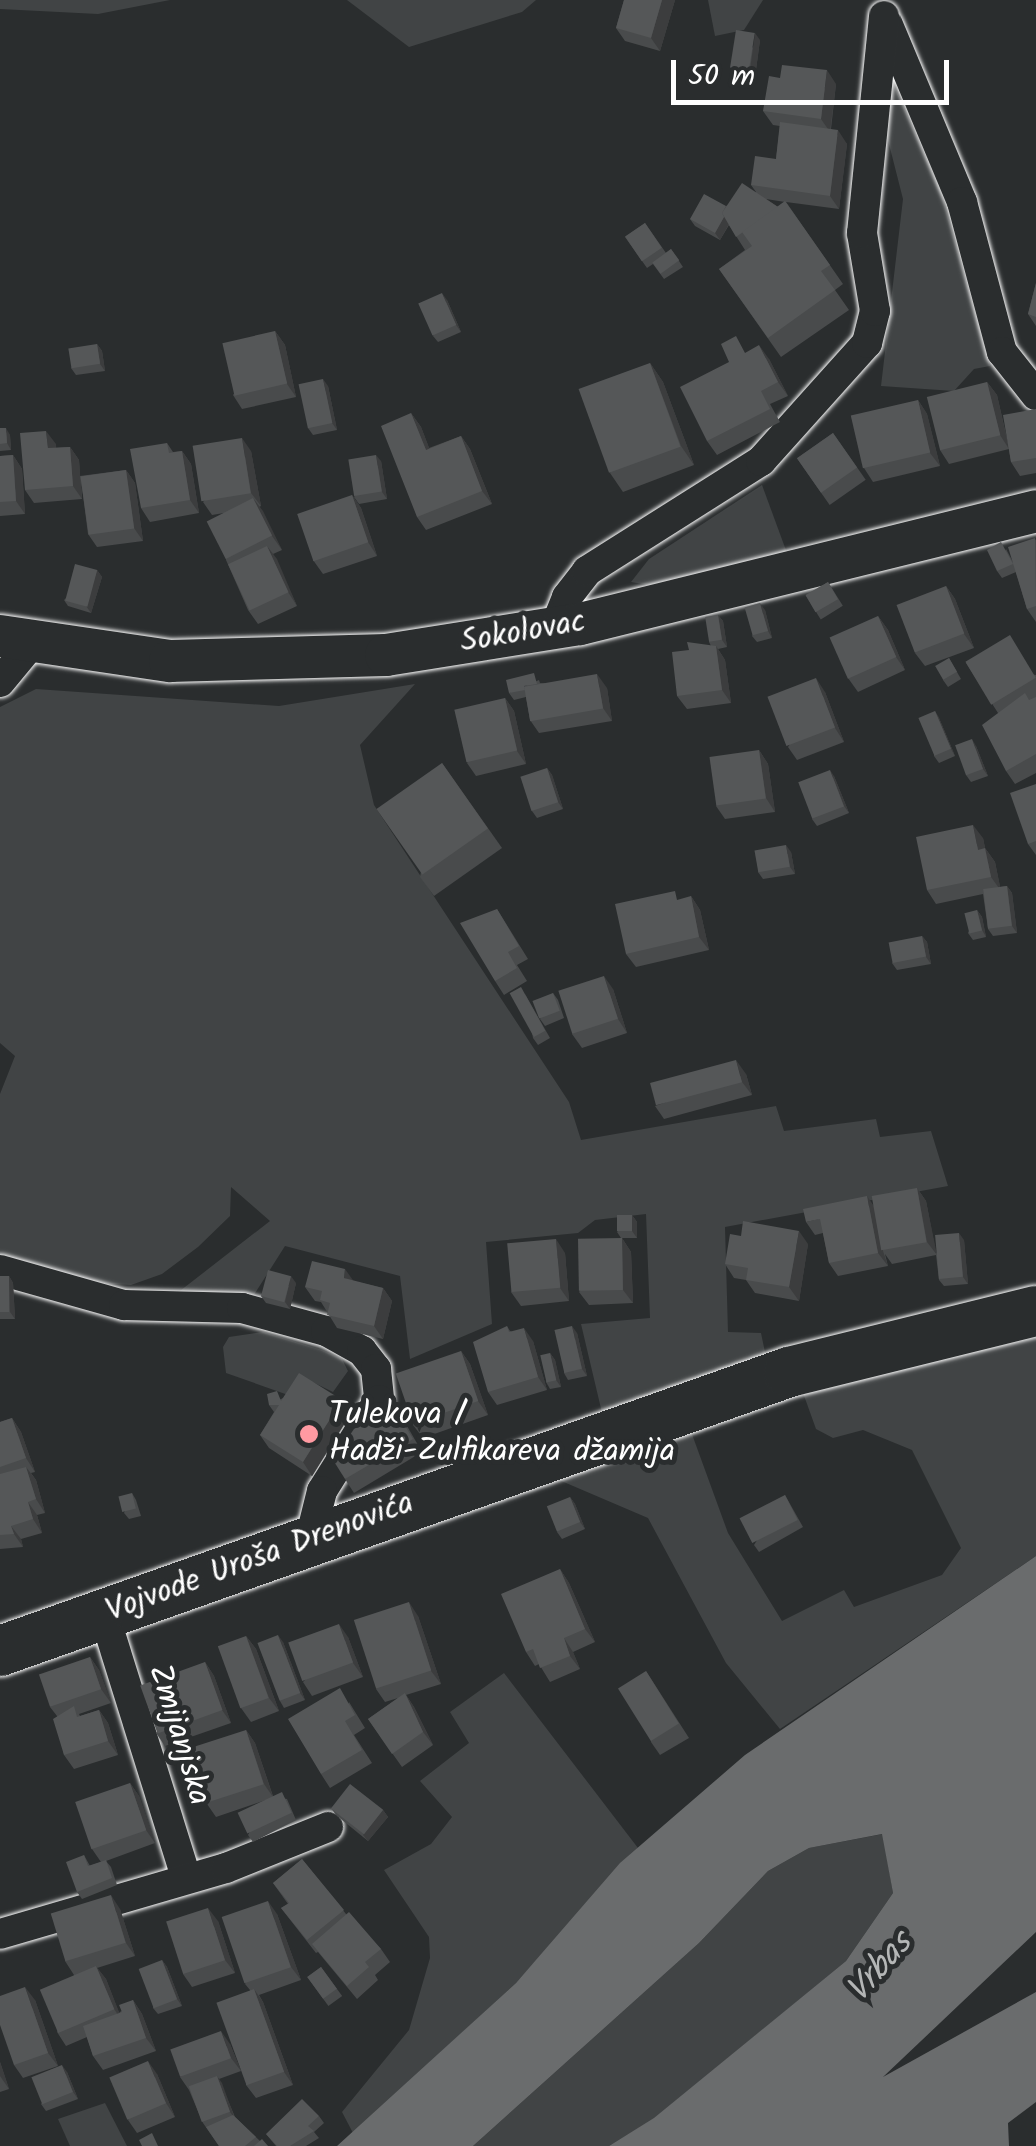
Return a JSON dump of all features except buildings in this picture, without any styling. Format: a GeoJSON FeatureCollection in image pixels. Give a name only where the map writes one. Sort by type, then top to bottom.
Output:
{"type":"FeatureCollection","features":[{"type":"Feature","properties":{"kind":"main road","name":"Sokolovac"},"geometry":{"type":"LineString","coordinates":[[16,639],[170,661],[268,662],[386,655],[555,627],[1036,511]]}},
{"type":"Feature","properties":{"kind":"main road","name":"Vojvode Uroša Drenovića"},"geometry":{"type":"LineString","coordinates":[[0,1651],[310,1538],[789,1372],[1036,1311]]}},
{"type":"Feature","properties":{"kind":"street"},"geometry":{"type":"LineString","coordinates":[[886,8],[962,202],[1002,352],[1036,395]]}},
{"type":"Feature","properties":{"kind":"street"},"geometry":{"type":"LineString","coordinates":[[555,627],[566,597],[587,571],[761,461],[866,343],[875,311],[862,233],[886,8]]}},
{"type":"Feature","properties":{"kind":"street"},"geometry":{"type":"LineString","coordinates":[[0,682],[16,639]]}},
{"type":"Feature","properties":{"kind":"street"},"geometry":{"type":"LineString","coordinates":[[0,1270],[124,1305],[242,1308],[326,1331],[362,1351],[376,1369],[379,1400],[316,1503],[310,1538]]}},
{"type":"Feature","properties":{"kind":"street","name":"Zmijanjska"},"geometry":{"type":"LineString","coordinates":[[104,1614],[186,1877]]}},
{"type":"Feature","properties":{"kind":"street"},"geometry":{"type":"LineString","coordinates":[[0,1934],[273,1852],[328,1826]]}},
{"type":"Feature","properties":{"kind":"shaded area"},"geometry":{"type":"Polygon","coordinates":[[[0,0],[170,0],[98,14],[0,9],[0,0]]]}},
{"type":"Feature","properties":{"kind":"shaded area"},"geometry":{"type":"Polygon","coordinates":[[[347,0],[536,0],[522,12],[409,47],[347,0]]]}},
{"type":"Feature","properties":{"kind":"shaded area"},"geometry":{"type":"Polygon","coordinates":[[[708,0],[763,0],[744,30],[715,36],[708,0]]]}},
{"type":"Feature","properties":{"kind":"shaded area"},"geometry":{"type":"Polygon","coordinates":[[[871,33],[941,192],[990,366],[974,369],[954,391],[881,386],[903,199],[865,50],[871,33]]]}},
{"type":"Feature","properties":{"kind":"shaded area"},"geometry":{"type":"Polygon","coordinates":[[[762,485],[787,553],[649,585],[631,582],[649,559],[762,485]]]}},
{"type":"Feature","properties":{"kind":"shaded area"},"geometry":{"type":"Polygon","coordinates":[[[415,684],[360,745],[374,805],[569,1102],[581,1140],[776,1106],[784,1131],[876,1119],[880,1137],[931,1131],[948,1186],[725,1227],[728,1332],[761,1333],[767,1362],[603,1417],[581,1324],[650,1318],[646,1214],[595,1220],[578,1233],[486,1242],[492,1324],[410,1359],[400,1276],[285,1246],[252,1298],[176,1294],[270,1221],[231,1187],[230,1216],[162,1274],[131,1285],[96,1283],[0,1255],[0,1094],[15,1056],[0,1043],[0,707],[36,689],[279,706],[415,684]]]}},
{"type":"Feature","properties":{"kind":"shaded area"},"geometry":{"type":"Polygon","coordinates":[[[263,1332],[342,1359],[348,1371],[333,1392],[302,1377],[291,1396],[226,1373],[223,1347],[229,1337],[263,1332]]]}},
{"type":"Feature","properties":{"kind":"shaded area"},"geometry":{"type":"Polygon","coordinates":[[[1036,1338],[1036,1556],[780,1729],[726,1663],[648,1518],[552,1477],[689,1426],[728,1533],[782,1621],[844,1590],[854,1607],[942,1575],[961,1548],[912,1450],[863,1430],[833,1438],[816,1429],[802,1390],[1036,1338]]]}},
{"type":"Feature","properties":{"kind":"shaded area"},"geometry":{"type":"Polygon","coordinates":[[[504,1673],[638,1848],[516,1983],[353,2133],[342,2112],[409,2030],[430,1958],[429,1937],[384,1870],[431,1844],[452,1817],[420,1781],[469,1743],[450,1712],[504,1673]]]}},
{"type":"Feature","properties":{"kind":"shaded area"},"geometry":{"type":"Polygon","coordinates":[[[883,1834],[893,1893],[846,1961],[654,2119],[609,2146],[473,2146],[699,1943],[768,1871],[809,1848],[883,1834]]]}},
{"type":"Feature","properties":{"kind":"shaded area"},"geometry":{"type":"Polygon","coordinates":[[[105,2103],[127,2146],[70,2146],[58,2119],[105,2103]]]}},
{"type":"Feature","properties":{"kind":"water","name":"Vrbas"},"geometry":{"type":"Polygon","coordinates":[[[1036,1556],[1036,1932],[883,2077],[1036,1992],[1036,2102],[1008,2123],[1009,2146],[609,2146],[654,2118],[846,1961],[893,1893],[882,1834],[809,1848],[768,1871],[699,1943],[473,2146],[337,2146],[516,1983],[620,1863],[745,1755],[1036,1556]]]}},
{"type":"Feature","properties":{"kind":"place","name":"Tulekova / Hadži-Zulfikareva džamija"},"geometry":{"type":"Point","coordinates":[309,1434]}}]}
